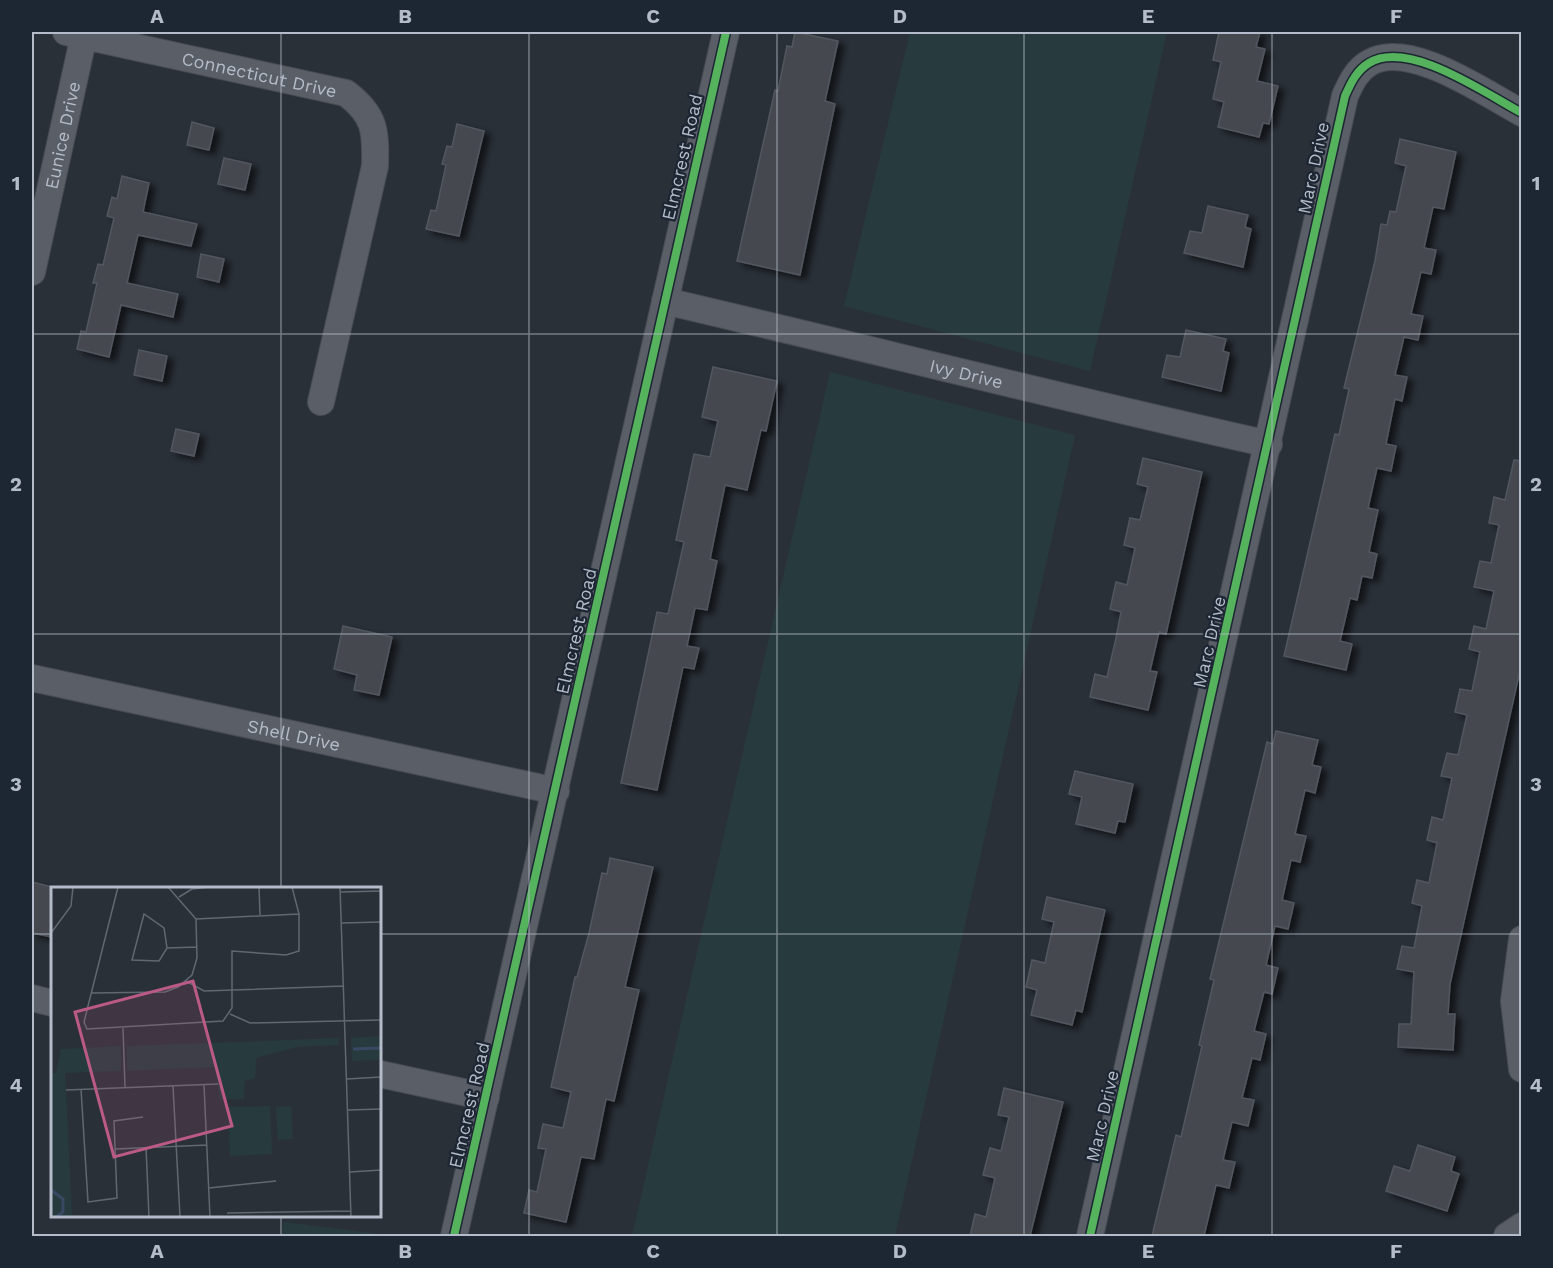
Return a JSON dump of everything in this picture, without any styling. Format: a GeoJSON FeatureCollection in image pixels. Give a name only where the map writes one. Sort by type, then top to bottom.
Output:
{"type":"FeatureCollection","features":[{"type":"Feature","properties":{"kind":"street","name":"Elmcrest Road"},"geometry":{"type":"LineString","coordinates":[[453,1236],[556,791],[726,32]]}},
{"type":"Feature","properties":{"kind":"street","name":"Eunice Drive"},"geometry":{"type":"LineString","coordinates":[[32,272],[75,33]]}},
{"type":"Feature","properties":{"kind":"street","name":"Connecticut Drive"},"geometry":{"type":"LineString","coordinates":[[75,33],[346,93],[364,106],[372,121],[375,166],[321,402]]}},
{"type":"Feature","properties":{"kind":"street","name":"Marc Drive"},"geometry":{"type":"LineString","coordinates":[[1090,1236],[1345,96],[1355,74],[1370,62],[1392,57],[1411,59],[1437,68],[1521,113]]}},
{"type":"Feature","properties":{"kind":"street","name":"Ivy Drive"},"geometry":{"type":"LineString","coordinates":[[665,301],[818,336],[1084,403],[1269,444]]}},
{"type":"Feature","properties":{"kind":"street","name":"Shell Drive"},"geometry":{"type":"LineString","coordinates":[[32,678],[556,791]]}},
{"type":"Feature","properties":{"kind":"street"},"geometry":{"type":"LineString","coordinates":[[1521,939],[1514,1001],[1521,1069]]}},
{"type":"Feature","properties":{"kind":"street"},"geometry":{"type":"LineString","coordinates":[[32,998],[51,1003]]}},
{"type":"Feature","properties":{"kind":"street"},"geometry":{"type":"LineString","coordinates":[[381,1074],[486,1097]]}},
{"type":"Feature","properties":{"kind":"street"},"geometry":{"type":"LineString","coordinates":[[1508,1236],[1521,1226]]}},
{"type":"Feature","properties":{"kind":"green space"},"geometry":{"type":"Polygon","coordinates":[[[910,32],[1167,32],[1090,371],[844,306],[910,32]]]}},
{"type":"Feature","properties":{"kind":"green space"},"geometry":{"type":"Polygon","coordinates":[[[830,372],[1075,435],[895,1236],[632,1236],[830,372]]]}},
{"type":"Feature","properties":{"kind":"green space"},"geometry":{"type":"Polygon","coordinates":[[[284,1222],[396,1236],[281,1236],[284,1222]]]}},
{"type":"Feature","properties":{"kind":"building"},"geometry":{"type":"Polygon","coordinates":[[[795,32],[838,41],[825,101],[835,104],[800,275],[737,261],[775,90],[778,91],[787,46],[792,47],[795,32]]]}},
{"type":"Feature","properties":{"kind":"building"},"geometry":{"type":"Polygon","coordinates":[[[1219,32],[1260,32],[1256,47],[1265,49],[1257,81],[1278,86],[1269,124],[1263,123],[1259,137],[1218,127],[1224,102],[1213,99],[1221,62],[1213,60],[1219,32]]]}},
{"type":"Feature","properties":{"kind":"building"},"geometry":{"type":"Polygon","coordinates":[[[192,122],[214,128],[209,150],[187,145],[192,122]]]}},
{"type":"Feature","properties":{"kind":"building"},"geometry":{"type":"Polygon","coordinates":[[[457,124],[484,131],[459,236],[426,229],[431,210],[436,211],[446,165],[442,164],[447,146],[452,147],[457,124]]]}},
{"type":"Feature","properties":{"kind":"building"},"geometry":{"type":"Polygon","coordinates":[[[1400,139],[1456,152],[1444,209],[1433,207],[1424,248],[1436,250],[1431,274],[1421,272],[1411,314],[1423,316],[1418,340],[1404,337],[1395,375],[1407,377],[1402,401],[1395,399],[1386,444],[1396,446],[1391,471],[1377,468],[1368,508],[1378,510],[1369,552],[1377,554],[1372,578],[1362,576],[1357,600],[1350,598],[1340,641],[1352,644],[1346,670],[1284,656],[1335,434],[1339,435],[1349,389],[1344,388],[1375,261],[1381,224],[1387,225],[1390,211],[1396,212],[1406,166],[1395,163],[1400,139]]]}},
{"type":"Feature","properties":{"kind":"building"},"geometry":{"type":"Polygon","coordinates":[[[224,158],[251,164],[245,190],[218,184],[224,158]]]}},
{"type":"Feature","properties":{"kind":"building"},"geometry":{"type":"Polygon","coordinates":[[[122,176],[149,183],[143,212],[197,224],[191,246],[138,235],[127,283],[178,294],[173,317],[121,305],[109,357],[77,349],[81,331],[86,332],[97,283],[93,283],[98,264],[103,265],[114,218],[107,216],[112,197],[117,199],[122,176]]]}},
{"type":"Feature","properties":{"kind":"building"},"geometry":{"type":"Polygon","coordinates":[[[1208,206],[1248,215],[1245,227],[1251,229],[1243,267],[1184,253],[1190,231],[1202,233],[1208,206]]]}},
{"type":"Feature","properties":{"kind":"building"},"geometry":{"type":"Polygon","coordinates":[[[201,254],[224,259],[219,282],[197,277],[201,254]]]}},
{"type":"Feature","properties":{"kind":"building"},"geometry":{"type":"Polygon","coordinates":[[[1186,330],[1226,339],[1223,351],[1229,353],[1221,391],[1162,377],[1167,355],[1180,357],[1186,330]]]}},
{"type":"Feature","properties":{"kind":"building"},"geometry":{"type":"Polygon","coordinates":[[[139,350],[167,356],[162,381],[134,375],[139,350]]]}},
{"type":"Feature","properties":{"kind":"building"},"geometry":{"type":"Polygon","coordinates":[[[713,367],[777,381],[766,431],[761,430],[747,490],[725,485],[710,559],[717,561],[707,610],[695,608],[687,646],[699,648],[694,669],[683,667],[657,790],[621,783],[657,612],[668,614],[684,542],[676,540],[694,454],[710,457],[718,421],[702,417],[713,367]]]}},
{"type":"Feature","properties":{"kind":"building"},"geometry":{"type":"Polygon","coordinates":[[[176,429],[199,434],[194,456],[171,451],[176,429]]]}},
{"type":"Feature","properties":{"kind":"building"},"geometry":{"type":"Polygon","coordinates":[[[1143,458],[1202,472],[1166,634],[1159,632],[1150,671],[1157,672],[1148,710],[1090,697],[1095,674],[1107,677],[1116,638],[1121,612],[1110,609],[1116,582],[1127,585],[1135,548],[1124,545],[1130,518],[1140,520],[1148,487],[1137,484],[1143,458]]]}},
{"type":"Feature","properties":{"kind":"building"},"geometry":{"type":"Polygon","coordinates":[[[1514,460],[1521,461],[1521,666],[1450,984],[1448,1014],[1455,1014],[1453,1050],[1398,1047],[1399,1024],[1411,1024],[1414,972],[1397,969],[1402,946],[1414,948],[1422,906],[1412,903],[1417,880],[1429,883],[1437,843],[1427,840],[1432,817],[1443,820],[1452,778],[1441,776],[1447,753],[1458,755],[1467,715],[1455,712],[1460,689],[1472,691],[1480,652],[1469,649],[1474,626],[1486,629],[1494,591],[1474,587],[1480,561],[1491,563],[1499,525],[1489,523],[1494,497],[1505,500],[1514,460]]]}},
{"type":"Feature","properties":{"kind":"building"},"geometry":{"type":"Polygon","coordinates":[[[343,626],[392,637],[379,695],[354,690],[357,675],[334,669],[343,626]]]}},
{"type":"Feature","properties":{"kind":"building"},"geometry":{"type":"Polygon","coordinates":[[[1276,731],[1318,740],[1312,765],[1321,767],[1315,793],[1305,790],[1295,834],[1306,836],[1300,862],[1291,860],[1282,900],[1294,903],[1288,929],[1275,926],[1266,965],[1278,968],[1272,994],[1264,992],[1254,1031],[1266,1034],[1260,1060],[1252,1058],[1242,1098],[1254,1100],[1248,1126],[1232,1122],[1223,1160],[1235,1162],[1229,1188],[1216,1185],[1204,1236],[1152,1236],[1176,1135],[1181,1137],[1202,1046],[1199,1045],[1214,980],[1210,979],[1267,742],[1273,744],[1276,731]]]}},
{"type":"Feature","properties":{"kind":"building"},"geometry":{"type":"Polygon","coordinates":[[[1075,771],[1133,784],[1125,822],[1118,821],[1115,833],[1076,824],[1082,797],[1069,794],[1075,771]]]}},
{"type":"Feature","properties":{"kind":"building"},"geometry":{"type":"Polygon","coordinates":[[[610,858],[653,867],[625,987],[639,990],[614,1101],[606,1099],[594,1159],[581,1157],[566,1222],[524,1213],[529,1190],[537,1192],[546,1149],[538,1148],[543,1124],[563,1128],[571,1092],[551,1087],[575,977],[577,977],[589,933],[602,873],[607,874],[610,858]]]}},
{"type":"Feature","properties":{"kind":"building"},"geometry":{"type":"Polygon","coordinates":[[[32,882],[52,887],[51,937],[32,933],[32,882]]]}},
{"type":"Feature","properties":{"kind":"building"},"geometry":{"type":"Polygon","coordinates":[[[1047,897],[1105,910],[1082,1012],[1076,1010],[1072,1025],[1031,1015],[1037,990],[1026,987],[1032,960],[1045,963],[1054,922],[1042,919],[1047,897]]]}},
{"type":"Feature","properties":{"kind":"building"},"geometry":{"type":"Polygon","coordinates":[[[1004,1088],[1063,1102],[1030,1236],[970,1236],[975,1214],[986,1217],[995,1178],[983,1175],[990,1148],[1001,1151],[1009,1117],[998,1115],[1004,1088]]]}},
{"type":"Feature","properties":{"kind":"building"},"geometry":{"type":"Polygon","coordinates":[[[1418,1145],[1455,1157],[1451,1171],[1459,1174],[1447,1211],[1386,1191],[1394,1166],[1410,1171],[1418,1145]]]}},
{"type":"Feature","properties":{"kind":"cycle path"},"geometry":{"type":"LineString","coordinates":[[454,1236],[726,32]]}},
{"type":"Feature","properties":{"kind":"cycle path"},"geometry":{"type":"LineString","coordinates":[[1090,1236],[1345,96],[1364,66],[1386,57],[1405,58],[1447,72],[1522,113]]}}]}
